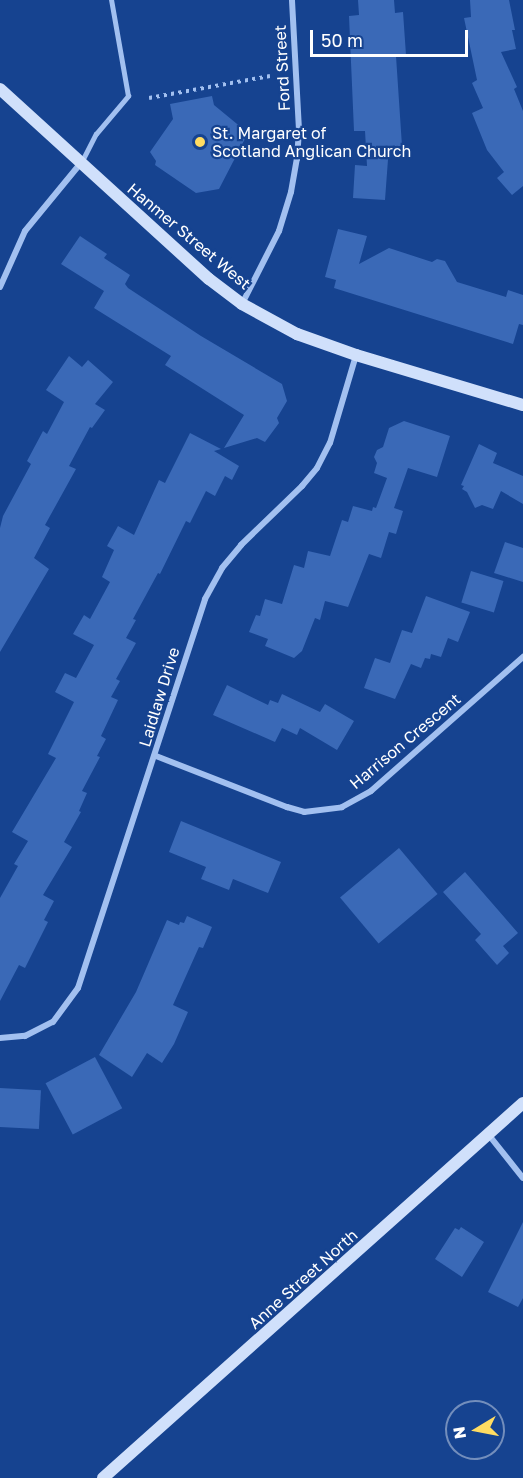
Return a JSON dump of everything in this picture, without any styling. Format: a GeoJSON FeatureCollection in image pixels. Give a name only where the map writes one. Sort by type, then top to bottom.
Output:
{"type":"FeatureCollection","features":[{"type":"Feature","properties":{"kind":"street","name":"Ford Street"},"geometry":{"type":"LineString","coordinates":[[242,304],[279,231],[291,192],[297,159],[299,130],[292,0]]}},
{"type":"Feature","properties":{"kind":"street","name":"Hanmer Street West"},"geometry":{"type":"LineString","coordinates":[[0,89],[80,165],[209,279],[242,304],[297,334],[356,355],[523,405]]}},
{"type":"Feature","properties":{"kind":"street"},"geometry":{"type":"LineString","coordinates":[[0,287],[26,231],[80,165]]}},
{"type":"Feature","properties":{"kind":"street","name":"Laidlaw Drive"},"geometry":{"type":"LineString","coordinates":[[0,1038],[25,1036],[52,1022],[78,988],[156,756],[205,600],[222,568],[241,544],[302,486],[316,468],[330,443],[356,355]]}},
{"type":"Feature","properties":{"kind":"street","name":"Harrison Crescent"},"geometry":{"type":"LineString","coordinates":[[156,756],[287,807],[304,812],[330,810],[359,799],[523,657]]}},
{"type":"Feature","properties":{"kind":"street","name":"Anne Street North"},"geometry":{"type":"LineString","coordinates":[[103,1478],[523,1103]]}},
{"type":"Feature","properties":{"kind":"street"},"geometry":{"type":"LineString","coordinates":[[489,1134],[517,1174],[523,1178]]}},
{"type":"Feature","properties":{"kind":"lane"},"geometry":{"type":"LineString","coordinates":[[80,165],[96,134],[128,96],[111,0]]}},
{"type":"Feature","properties":{"kind":"path"},"geometry":{"type":"LineString","coordinates":[[150,98],[270,76]]}},
{"type":"Feature","properties":{"kind":"building"},"geometry":{"type":"Polygon","coordinates":[[[358,0],[394,0],[395,13],[403,12],[406,55],[396,56],[402,146],[389,146],[385,200],[353,198],[355,165],[367,166],[365,131],[354,131],[349,16],[359,15],[358,0]]]}},
{"type":"Feature","properties":{"kind":"building"},"geometry":{"type":"Polygon","coordinates":[[[470,0],[509,0],[516,49],[501,52],[517,87],[514,89],[523,111],[523,186],[512,195],[497,178],[504,172],[487,150],[472,113],[483,108],[472,83],[477,80],[464,18],[471,17],[470,0]]]}},
{"type":"Feature","properties":{"kind":"building","name":"St. Margaret of Scotland Anglican Church"},"geometry":{"type":"Polygon","coordinates":[[[212,96],[214,105],[248,133],[219,189],[196,193],[155,165],[156,161],[150,152],[173,119],[170,104],[212,96]]]}},
{"type":"Feature","properties":{"kind":"building"},"geometry":{"type":"Polygon","coordinates":[[[338,229],[367,236],[359,264],[389,248],[432,262],[437,259],[445,261],[457,282],[506,297],[508,290],[523,295],[523,325],[519,324],[513,344],[334,288],[336,280],[325,277],[338,229]]]}},
{"type":"Feature","properties":{"kind":"building"},"geometry":{"type":"Polygon","coordinates":[[[80,236],[107,254],[104,258],[130,275],[125,284],[128,288],[201,336],[282,384],[287,401],[277,418],[279,423],[265,442],[257,438],[224,448],[244,415],[165,365],[171,356],[94,308],[104,291],[61,264],[80,236]]]}},
{"type":"Feature","properties":{"kind":"building"},"geometry":{"type":"Polygon","coordinates":[[[69,356],[82,367],[88,360],[113,382],[95,404],[105,410],[92,428],[90,427],[69,466],[76,469],[45,525],[50,528],[34,558],[49,569],[0,652],[0,528],[3,516],[31,464],[27,461],[43,431],[47,434],[64,402],[46,390],[69,356]]]}},
{"type":"Feature","properties":{"kind":"building"},"geometry":{"type":"Polygon","coordinates":[[[404,421],[450,436],[437,477],[408,468],[394,508],[403,511],[396,534],[389,532],[381,558],[369,554],[348,607],[325,601],[320,620],[315,618],[302,651],[294,658],[265,646],[268,639],[249,632],[256,615],[260,616],[265,599],[282,604],[294,565],[304,568],[308,551],[330,556],[342,520],[348,522],[353,506],[372,511],[373,507],[376,508],[387,478],[374,473],[377,463],[374,457],[377,450],[383,447],[389,428],[404,421]]]}},
{"type":"Feature","properties":{"kind":"building"},"geometry":{"type":"Polygon","coordinates":[[[190,433],[221,449],[214,451],[239,466],[232,480],[225,476],[215,496],[206,491],[190,523],[186,521],[160,574],[158,573],[133,619],[136,620],[126,638],[136,643],[116,679],[120,681],[111,697],[118,700],[101,736],[106,739],[97,756],[100,757],[82,791],[87,793],[79,811],[81,812],[64,842],[72,847],[43,895],[54,901],[44,920],[48,922],[25,968],[19,965],[0,1001],[0,898],[18,866],[14,864],[28,841],[12,832],[56,758],[48,754],[74,702],[55,692],[65,673],[76,678],[94,645],[73,634],[84,615],[90,619],[110,582],[102,577],[114,550],[107,546],[118,526],[134,535],[159,480],[165,483],[190,433]]]}},
{"type":"Feature","properties":{"kind":"building"},"geometry":{"type":"Polygon","coordinates":[[[479,444],[497,453],[493,463],[523,476],[523,504],[501,491],[493,509],[482,505],[475,508],[467,492],[462,489],[464,486],[461,485],[479,444]]]}},
{"type":"Feature","properties":{"kind":"building"},"geometry":{"type":"Polygon","coordinates":[[[505,542],[523,548],[523,582],[494,573],[505,542]]]}},
{"type":"Feature","properties":{"kind":"building"},"geometry":{"type":"Polygon","coordinates":[[[471,571],[504,581],[494,612],[461,603],[471,571]]]}},
{"type":"Feature","properties":{"kind":"building"},"geometry":{"type":"Polygon","coordinates":[[[426,596],[470,612],[458,642],[448,638],[441,657],[431,654],[430,659],[425,658],[421,668],[411,664],[395,699],[364,688],[375,658],[390,663],[402,630],[412,633],[426,596]]]}},
{"type":"Feature","properties":{"kind":"building"},"geometry":{"type":"Polygon","coordinates":[[[227,685],[268,705],[270,700],[278,703],[282,694],[320,712],[325,704],[354,721],[337,750],[300,728],[297,735],[282,728],[275,742],[213,715],[227,685]]]}},
{"type":"Feature","properties":{"kind":"building"},"geometry":{"type":"Polygon","coordinates":[[[181,821],[281,862],[268,893],[233,879],[229,890],[201,879],[206,867],[169,852],[181,821]]]}},
{"type":"Feature","properties":{"kind":"building"},"geometry":{"type":"Polygon","coordinates":[[[399,848],[438,894],[379,943],[340,897],[399,848]]]}},
{"type":"Feature","properties":{"kind":"building"},"geometry":{"type":"Polygon","coordinates":[[[465,872],[518,933],[503,946],[509,953],[497,965],[475,940],[481,934],[443,892],[465,872]]]}},
{"type":"Feature","properties":{"kind":"building"},"geometry":{"type":"Polygon","coordinates":[[[187,916],[212,927],[203,948],[199,947],[173,1005],[188,1012],[174,1044],[162,1063],[147,1053],[132,1077],[99,1055],[136,992],[167,920],[179,925],[180,922],[184,923],[187,916]]]}},
{"type":"Feature","properties":{"kind":"building"},"geometry":{"type":"Polygon","coordinates":[[[95,1057],[122,1108],[73,1135],[46,1083],[95,1057]]]}},
{"type":"Feature","properties":{"kind":"building"},"geometry":{"type":"Polygon","coordinates":[[[0,1088],[41,1090],[39,1129],[0,1127],[0,1088]]]}},
{"type":"Feature","properties":{"kind":"building"},"geometry":{"type":"Polygon","coordinates":[[[523,1222],[523,1298],[518,1307],[488,1292],[523,1222]]]}},
{"type":"Feature","properties":{"kind":"building"},"geometry":{"type":"Polygon","coordinates":[[[461,1227],[484,1242],[462,1277],[435,1259],[455,1228],[459,1230],[461,1227]]]}},
{"type":"Feature","properties":{"kind":"place","name":"St. Margaret of Scotland Anglican Church"},"geometry":{"type":"Point","coordinates":[200,142]}}]}
